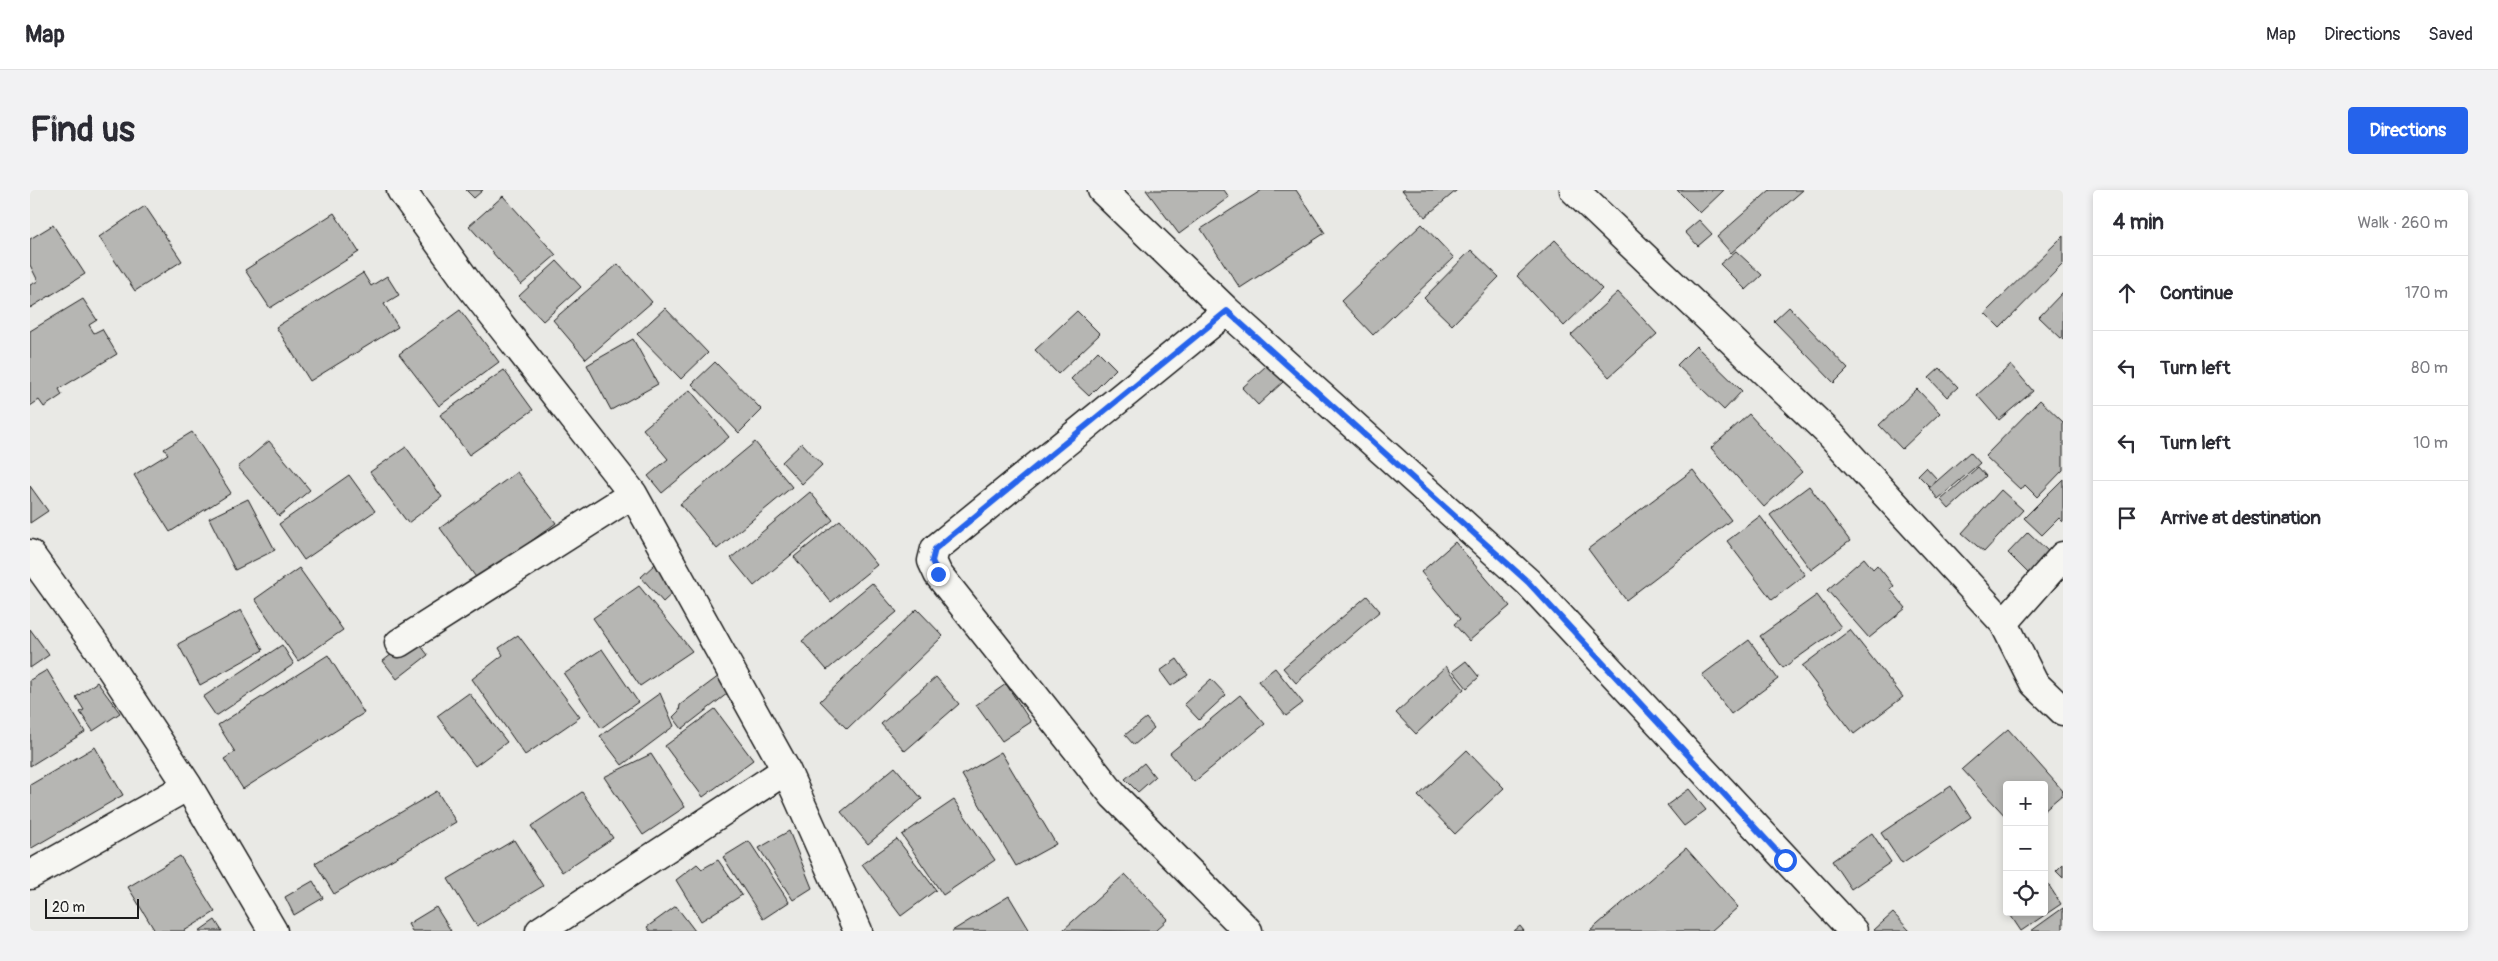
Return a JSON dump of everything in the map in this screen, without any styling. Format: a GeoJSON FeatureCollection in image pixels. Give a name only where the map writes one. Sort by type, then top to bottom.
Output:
{"type":"FeatureCollection","features":[{"type":"Feature","properties":{"kind":"street"},"geometry":{"type":"LineString","coordinates":[[401,190],[470,286],[633,494],[786,770],[858,931]]}},
{"type":"Feature","properties":{"kind":"street"},"geometry":{"type":"LineString","coordinates":[[1102,190],[1227,311],[1528,582],[1853,931]]}},
{"type":"Feature","properties":{"kind":"street"},"geometry":{"type":"LineString","coordinates":[[1574,190],[1831,435],[2004,623],[2034,683],[2063,710]]}},
{"type":"Feature","properties":{"kind":"street"},"geometry":{"type":"LineString","coordinates":[[1227,311],[935,549],[932,561],[938,574],[1114,796],[1248,931]]}},
{"type":"Feature","properties":{"kind":"street"},"geometry":{"type":"LineString","coordinates":[[399,643],[633,494]]}},
{"type":"Feature","properties":{"kind":"street"},"geometry":{"type":"LineString","coordinates":[[30,554],[94,642],[188,786],[273,931]]}},
{"type":"Feature","properties":{"kind":"street"},"geometry":{"type":"LineString","coordinates":[[2004,623],[2063,556]]}},
{"type":"Feature","properties":{"kind":"street"},"geometry":{"type":"LineString","coordinates":[[540,931],[786,770]]}},
{"type":"Feature","properties":{"kind":"street"},"geometry":{"type":"LineString","coordinates":[[30,876],[188,786]]}},
{"type":"Feature","properties":{"kind":"building"},"geometry":{"type":"Polygon","coordinates":[[[466,190],[483,190],[474,198],[466,190]]]}},
{"type":"Feature","properties":{"kind":"building"},"geometry":{"type":"Polygon","coordinates":[[[1146,190],[1224,190],[1229,197],[1179,234],[1146,190]]]}},
{"type":"Feature","properties":{"kind":"building"},"geometry":{"type":"Polygon","coordinates":[[[1262,190],[1296,190],[1325,233],[1240,288],[1201,229],[1262,190]]]}},
{"type":"Feature","properties":{"kind":"building"},"geometry":{"type":"Polygon","coordinates":[[[1402,190],[1457,190],[1425,217],[1402,190]]]}},
{"type":"Feature","properties":{"kind":"building"},"geometry":{"type":"Polygon","coordinates":[[[1677,190],[1724,190],[1700,213],[1677,190]]]}},
{"type":"Feature","properties":{"kind":"building"},"geometry":{"type":"Polygon","coordinates":[[[1770,190],[1803,190],[1731,253],[1717,237],[1770,190]]]}},
{"type":"Feature","properties":{"kind":"building"},"geometry":{"type":"Polygon","coordinates":[[[503,196],[556,255],[521,285],[469,226],[503,196]]]}},
{"type":"Feature","properties":{"kind":"building"},"geometry":{"type":"Polygon","coordinates":[[[145,206],[182,261],[135,291],[99,237],[145,206]]]}},
{"type":"Feature","properties":{"kind":"building"},"geometry":{"type":"Polygon","coordinates":[[[334,213],[359,252],[270,308],[245,270],[334,213]]]}},
{"type":"Feature","properties":{"kind":"building"},"geometry":{"type":"Polygon","coordinates":[[[1699,220],[1712,234],[1698,246],[1685,232],[1699,220]]]}},
{"type":"Feature","properties":{"kind":"building"},"geometry":{"type":"Polygon","coordinates":[[[1422,224],[1454,258],[1373,335],[1341,301],[1422,224]]]}},
{"type":"Feature","properties":{"kind":"building"},"geometry":{"type":"Polygon","coordinates":[[[53,225],[85,274],[30,308],[30,285],[38,281],[30,265],[30,239],[53,225]]]}},
{"type":"Feature","properties":{"kind":"building"},"geometry":{"type":"Polygon","coordinates":[[[2063,236],[2063,264],[2000,328],[1985,313],[2063,236]]]}},
{"type":"Feature","properties":{"kind":"building"},"geometry":{"type":"Polygon","coordinates":[[[1555,240],[1602,289],[1564,326],[1517,276],[1555,240]]]}},
{"type":"Feature","properties":{"kind":"building"},"geometry":{"type":"Polygon","coordinates":[[[1471,250],[1499,277],[1452,325],[1424,298],[1471,250]]]}},
{"type":"Feature","properties":{"kind":"building"},"geometry":{"type":"Polygon","coordinates":[[[1736,251],[1762,275],[1746,290],[1720,264],[1736,251]]]}},
{"type":"Feature","properties":{"kind":"building"},"geometry":{"type":"Polygon","coordinates":[[[557,261],[581,287],[543,321],[519,296],[557,261]]]}},
{"type":"Feature","properties":{"kind":"building"},"geometry":{"type":"Polygon","coordinates":[[[618,264],[652,302],[586,359],[553,320],[618,264]]]}},
{"type":"Feature","properties":{"kind":"building"},"geometry":{"type":"Polygon","coordinates":[[[363,273],[371,286],[387,276],[399,295],[384,304],[398,327],[310,381],[276,327],[363,273]]]}},
{"type":"Feature","properties":{"kind":"building"},"geometry":{"type":"Polygon","coordinates":[[[1618,292],[1657,334],[1609,377],[1571,335],[1618,292]]]}},
{"type":"Feature","properties":{"kind":"building"},"geometry":{"type":"Polygon","coordinates":[[[2063,292],[2063,340],[2039,317],[2063,292]]]}},
{"type":"Feature","properties":{"kind":"building"},"geometry":{"type":"Polygon","coordinates":[[[83,299],[97,320],[89,325],[94,333],[102,329],[117,354],[59,389],[62,395],[44,407],[39,400],[30,406],[30,331],[83,299]]]}},
{"type":"Feature","properties":{"kind":"building"},"geometry":{"type":"Polygon","coordinates":[[[1789,307],[1848,369],[1834,383],[1774,321],[1789,307]]]}},
{"type":"Feature","properties":{"kind":"building"},"geometry":{"type":"Polygon","coordinates":[[[665,308],[708,353],[681,379],[637,334],[665,308]]]}},
{"type":"Feature","properties":{"kind":"building"},"geometry":{"type":"Polygon","coordinates":[[[460,310],[499,362],[439,406],[399,354],[460,310]]]}},
{"type":"Feature","properties":{"kind":"building"},"geometry":{"type":"Polygon","coordinates":[[[1077,311],[1100,334],[1058,374],[1035,350],[1077,311]]]}},
{"type":"Feature","properties":{"kind":"building"},"geometry":{"type":"Polygon","coordinates":[[[633,339],[658,384],[611,410],[587,365],[633,339]]]}},
{"type":"Feature","properties":{"kind":"building"},"geometry":{"type":"Polygon","coordinates":[[[1696,346],[1742,391],[1724,410],[1677,365],[1696,346]]]}},
{"type":"Feature","properties":{"kind":"building"},"geometry":{"type":"Polygon","coordinates":[[[1098,351],[1116,369],[1089,396],[1071,379],[1098,351]]]}},
{"type":"Feature","properties":{"kind":"building"},"geometry":{"type":"Polygon","coordinates":[[[715,362],[762,410],[739,433],[692,384],[715,362]]]}},
{"type":"Feature","properties":{"kind":"building"},"geometry":{"type":"Polygon","coordinates":[[[1267,365],[1283,382],[1258,405],[1242,388],[1267,365]]]}},
{"type":"Feature","properties":{"kind":"building"},"geometry":{"type":"Polygon","coordinates":[[[2011,365],[2033,391],[1999,420],[1977,395],[2011,365]]]}},
{"type":"Feature","properties":{"kind":"building"},"geometry":{"type":"Polygon","coordinates":[[[1940,368],[1958,387],[1947,397],[1929,378],[1940,368]]]}},
{"type":"Feature","properties":{"kind":"building"},"geometry":{"type":"Polygon","coordinates":[[[504,370],[533,410],[469,455],[440,415],[504,370]]]}},
{"type":"Feature","properties":{"kind":"building"},"geometry":{"type":"Polygon","coordinates":[[[1917,389],[1940,413],[1902,449],[1879,425],[1917,389]]]}},
{"type":"Feature","properties":{"kind":"building"},"geometry":{"type":"Polygon","coordinates":[[[690,390],[729,437],[662,493],[648,476],[668,459],[643,429],[690,390]]]}},
{"type":"Feature","properties":{"kind":"building"},"geometry":{"type":"Polygon","coordinates":[[[2040,400],[2063,422],[2063,470],[2037,497],[2025,485],[2021,490],[1985,456],[2040,400]]]}},
{"type":"Feature","properties":{"kind":"building"},"geometry":{"type":"Polygon","coordinates":[[[1749,414],[1802,472],[1764,507],[1711,448],[1749,414]]]}},
{"type":"Feature","properties":{"kind":"building"},"geometry":{"type":"Polygon","coordinates":[[[192,432],[231,493],[170,532],[134,475],[168,454],[164,449],[192,432]]]}},
{"type":"Feature","properties":{"kind":"building"},"geometry":{"type":"Polygon","coordinates":[[[269,441],[310,490],[279,516],[238,467],[269,441]]]}},
{"type":"Feature","properties":{"kind":"building"},"geometry":{"type":"Polygon","coordinates":[[[755,442],[792,487],[717,549],[680,504],[755,442]]]}},
{"type":"Feature","properties":{"kind":"building"},"geometry":{"type":"Polygon","coordinates":[[[802,443],[822,465],[802,484],[782,462],[802,443]]]}},
{"type":"Feature","properties":{"kind":"building"},"geometry":{"type":"Polygon","coordinates":[[[406,447],[442,497],[408,523],[370,472],[406,447]]]}},
{"type":"Feature","properties":{"kind":"building"},"geometry":{"type":"Polygon","coordinates":[[[1970,452],[1980,463],[1938,499],[1929,488],[1970,452]]]}},
{"type":"Feature","properties":{"kind":"building"},"geometry":{"type":"Polygon","coordinates":[[[1926,467],[1937,479],[1929,486],[1918,475],[1926,467]]]}},
{"type":"Feature","properties":{"kind":"building"},"geometry":{"type":"Polygon","coordinates":[[[1978,467],[1986,476],[1949,509],[1941,500],[1978,467]]]}},
{"type":"Feature","properties":{"kind":"building"},"geometry":{"type":"Polygon","coordinates":[[[1693,470],[1731,520],[1626,600],[1588,549],[1693,470]]]}},
{"type":"Feature","properties":{"kind":"building"},"geometry":{"type":"Polygon","coordinates":[[[517,472],[556,523],[478,580],[440,528],[517,472]]]}},
{"type":"Feature","properties":{"kind":"building"},"geometry":{"type":"Polygon","coordinates":[[[349,475],[375,511],[304,560],[279,524],[349,475]]]}},
{"type":"Feature","properties":{"kind":"building"},"geometry":{"type":"Polygon","coordinates":[[[2063,479],[2063,522],[2059,518],[2042,535],[2024,518],[2063,479]]]}},
{"type":"Feature","properties":{"kind":"building"},"geometry":{"type":"Polygon","coordinates":[[[30,486],[48,511],[30,523],[30,486]]]}},
{"type":"Feature","properties":{"kind":"building"},"geometry":{"type":"Polygon","coordinates":[[[1809,486],[1850,541],[1811,570],[1770,515],[1809,486]]]}},
{"type":"Feature","properties":{"kind":"building"},"geometry":{"type":"Polygon","coordinates":[[[2001,490],[2023,510],[1984,552],[1962,533],[2001,490]]]}},
{"type":"Feature","properties":{"kind":"building"},"geometry":{"type":"Polygon","coordinates":[[[810,492],[833,520],[754,586],[731,558],[810,492]]]}},
{"type":"Feature","properties":{"kind":"building"},"geometry":{"type":"Polygon","coordinates":[[[248,499],[275,550],[235,570],[209,518],[248,499]]]}},
{"type":"Feature","properties":{"kind":"building"},"geometry":{"type":"Polygon","coordinates":[[[1760,516],[1805,575],[1772,600],[1727,541],[1760,516]]]}},
{"type":"Feature","properties":{"kind":"building"},"geometry":{"type":"Polygon","coordinates":[[[840,520],[877,565],[831,602],[794,557],[840,520]]]}},
{"type":"Feature","properties":{"kind":"building"},"geometry":{"type":"Polygon","coordinates":[[[2028,532],[2049,552],[2028,573],[2008,553],[2028,532]]]}},
{"type":"Feature","properties":{"kind":"building"},"geometry":{"type":"Polygon","coordinates":[[[1455,542],[1510,606],[1469,641],[1454,624],[1460,619],[1421,572],[1455,542]]]}},
{"type":"Feature","properties":{"kind":"building"},"geometry":{"type":"Polygon","coordinates":[[[1864,558],[1873,569],[1877,565],[1894,586],[1890,589],[1906,608],[1869,638],[1827,590],[1864,558]]]}},
{"type":"Feature","properties":{"kind":"building"},"geometry":{"type":"Polygon","coordinates":[[[655,564],[677,589],[663,602],[641,577],[655,564]]]}},
{"type":"Feature","properties":{"kind":"building"},"geometry":{"type":"Polygon","coordinates":[[[299,568],[343,630],[298,661],[255,599],[299,568]]]}},
{"type":"Feature","properties":{"kind":"building"},"geometry":{"type":"Polygon","coordinates":[[[872,583],[897,612],[827,670],[802,641],[872,583]]]}},
{"type":"Feature","properties":{"kind":"building"},"geometry":{"type":"Polygon","coordinates":[[[639,586],[692,651],[640,686],[593,618],[639,586]]]}},
{"type":"Feature","properties":{"kind":"building"},"geometry":{"type":"Polygon","coordinates":[[[1817,595],[1841,627],[1783,668],[1760,636],[1817,595]]]}},
{"type":"Feature","properties":{"kind":"building"},"geometry":{"type":"Polygon","coordinates":[[[1367,596],[1380,611],[1296,683],[1283,668],[1367,596]]]}},
{"type":"Feature","properties":{"kind":"building"},"geometry":{"type":"Polygon","coordinates":[[[917,609],[943,636],[847,729],[820,701],[917,609]]]}},
{"type":"Feature","properties":{"kind":"building"},"geometry":{"type":"Polygon","coordinates":[[[241,610],[263,650],[200,685],[178,644],[241,610]]]}},
{"type":"Feature","properties":{"kind":"building"},"geometry":{"type":"Polygon","coordinates":[[[30,629],[49,655],[30,668],[30,629]]]}},
{"type":"Feature","properties":{"kind":"building"},"geometry":{"type":"Polygon","coordinates":[[[1850,630],[1903,697],[1854,734],[1802,666],[1850,630]]]}},
{"type":"Feature","properties":{"kind":"building"},"geometry":{"type":"Polygon","coordinates":[[[518,635],[580,717],[525,755],[472,679],[503,655],[499,648],[518,635]]]}},
{"type":"Feature","properties":{"kind":"building"},"geometry":{"type":"Polygon","coordinates":[[[414,637],[428,655],[397,679],[383,661],[414,637]]]}},
{"type":"Feature","properties":{"kind":"building"},"geometry":{"type":"Polygon","coordinates":[[[1749,640],[1778,679],[1731,714],[1702,675],[1749,640]]]}},
{"type":"Feature","properties":{"kind":"building"},"geometry":{"type":"Polygon","coordinates":[[[282,645],[294,664],[216,716],[203,697],[282,645]]]}},
{"type":"Feature","properties":{"kind":"building"},"geometry":{"type":"Polygon","coordinates":[[[602,649],[638,702],[601,728],[564,674],[602,649]]]}},
{"type":"Feature","properties":{"kind":"building"},"geometry":{"type":"Polygon","coordinates":[[[328,655],[364,713],[243,789],[224,759],[235,752],[218,725],[328,655]]]}},
{"type":"Feature","properties":{"kind":"building"},"geometry":{"type":"Polygon","coordinates":[[[1177,659],[1188,675],[1171,686],[1160,671],[1177,659]]]}},
{"type":"Feature","properties":{"kind":"building"},"geometry":{"type":"Polygon","coordinates":[[[1466,661],[1479,677],[1467,688],[1453,671],[1466,661]]]}},
{"type":"Feature","properties":{"kind":"building"},"geometry":{"type":"Polygon","coordinates":[[[1446,666],[1464,689],[1416,734],[1396,713],[1446,666]]]}},
{"type":"Feature","properties":{"kind":"building"},"geometry":{"type":"Polygon","coordinates":[[[1275,668],[1303,703],[1286,716],[1258,681],[1275,668]]]}},
{"type":"Feature","properties":{"kind":"building"},"geometry":{"type":"Polygon","coordinates":[[[47,670],[85,732],[30,766],[30,680],[47,670]]]}},
{"type":"Feature","properties":{"kind":"building"},"geometry":{"type":"Polygon","coordinates":[[[727,670],[737,686],[682,729],[673,717],[679,711],[680,705],[727,670]]]}},
{"type":"Feature","properties":{"kind":"building"},"geometry":{"type":"Polygon","coordinates":[[[936,677],[959,704],[905,751],[881,724],[936,677]]]}},
{"type":"Feature","properties":{"kind":"building"},"geometry":{"type":"Polygon","coordinates":[[[1211,679],[1226,695],[1199,720],[1184,704],[1211,679]]]}},
{"type":"Feature","properties":{"kind":"building"},"geometry":{"type":"Polygon","coordinates":[[[97,682],[120,713],[93,731],[80,712],[84,710],[76,697],[97,682]]]}},
{"type":"Feature","properties":{"kind":"building"},"geometry":{"type":"Polygon","coordinates":[[[1006,684],[1031,722],[1002,741],[976,705],[1006,684]]]}},
{"type":"Feature","properties":{"kind":"building"},"geometry":{"type":"Polygon","coordinates":[[[469,693],[507,742],[475,766],[437,716],[469,693]]]}},
{"type":"Feature","properties":{"kind":"building"},"geometry":{"type":"Polygon","coordinates":[[[660,693],[674,726],[622,765],[600,736],[660,693]]]}},
{"type":"Feature","properties":{"kind":"building"},"geometry":{"type":"Polygon","coordinates":[[[1240,695],[1265,724],[1194,782],[1170,753],[1240,695]]]}},
{"type":"Feature","properties":{"kind":"building"},"geometry":{"type":"Polygon","coordinates":[[[715,709],[753,760],[703,797],[665,746],[715,709]]]}},
{"type":"Feature","properties":{"kind":"building"},"geometry":{"type":"Polygon","coordinates":[[[1146,718],[1154,728],[1134,745],[1125,735],[1146,718]]]}},
{"type":"Feature","properties":{"kind":"building"},"geometry":{"type":"Polygon","coordinates":[[[2008,729],[2063,791],[2063,794],[2048,807],[2048,781],[2003,781],[2003,814],[1962,769],[2008,729]]]}},
{"type":"Feature","properties":{"kind":"building"},"geometry":{"type":"Polygon","coordinates":[[[95,747],[123,795],[30,849],[30,785],[95,747]]]}},
{"type":"Feature","properties":{"kind":"building"},"geometry":{"type":"Polygon","coordinates":[[[1467,750],[1504,788],[1455,834],[1418,796],[1467,750]]]}},
{"type":"Feature","properties":{"kind":"building"},"geometry":{"type":"Polygon","coordinates":[[[1001,752],[1056,844],[1016,866],[962,775],[1001,752]]]}},
{"type":"Feature","properties":{"kind":"building"},"geometry":{"type":"Polygon","coordinates":[[[651,754],[685,807],[643,835],[604,777],[651,754]]]}},
{"type":"Feature","properties":{"kind":"building"},"geometry":{"type":"Polygon","coordinates":[[[1144,763],[1155,777],[1138,792],[1125,779],[1144,763]]]}},
{"type":"Feature","properties":{"kind":"building"},"geometry":{"type":"Polygon","coordinates":[[[895,767],[922,799],[868,844],[841,812],[895,767]]]}},
{"type":"Feature","properties":{"kind":"building"},"geometry":{"type":"Polygon","coordinates":[[[1951,786],[1971,817],[1902,864],[1881,833],[1951,786]]]}},
{"type":"Feature","properties":{"kind":"building"},"geometry":{"type":"Polygon","coordinates":[[[1689,789],[1706,810],[1684,826],[1667,805],[1689,789]]]}},
{"type":"Feature","properties":{"kind":"building"},"geometry":{"type":"Polygon","coordinates":[[[437,791],[456,822],[334,894],[315,863],[437,791]]]}},
{"type":"Feature","properties":{"kind":"building"},"geometry":{"type":"Polygon","coordinates":[[[582,792],[613,838],[562,872],[531,826],[582,792]]]}},
{"type":"Feature","properties":{"kind":"building"},"geometry":{"type":"Polygon","coordinates":[[[954,800],[995,860],[943,895],[902,835],[954,800]]]}},
{"type":"Feature","properties":{"kind":"building"},"geometry":{"type":"Polygon","coordinates":[[[789,831],[812,888],[793,900],[759,848],[789,831]]]}},
{"type":"Feature","properties":{"kind":"building"},"geometry":{"type":"Polygon","coordinates":[[[1872,833],[1891,862],[1851,889],[1832,861],[1872,833]]]}},
{"type":"Feature","properties":{"kind":"building"},"geometry":{"type":"Polygon","coordinates":[[[897,839],[936,890],[901,916],[862,864],[897,839]]]}},
{"type":"Feature","properties":{"kind":"building"},"geometry":{"type":"Polygon","coordinates":[[[514,840],[543,886],[477,926],[448,879],[514,840]]]}},
{"type":"Feature","properties":{"kind":"building"},"geometry":{"type":"Polygon","coordinates":[[[749,841],[789,902],[763,919],[723,857],[749,841]]]}},
{"type":"Feature","properties":{"kind":"building"},"geometry":{"type":"Polygon","coordinates":[[[1686,848],[1738,907],[1711,931],[1590,931],[1686,848]]]}},
{"type":"Feature","properties":{"kind":"building"},"geometry":{"type":"Polygon","coordinates":[[[180,856],[215,912],[184,931],[155,931],[128,887],[180,856]]]}},
{"type":"Feature","properties":{"kind":"building"},"geometry":{"type":"Polygon","coordinates":[[[718,860],[742,895],[701,921],[676,880],[697,864],[702,869],[718,860]]]}},
{"type":"Feature","properties":{"kind":"building"},"geometry":{"type":"Polygon","coordinates":[[[2063,864],[2063,878],[2056,871],[2063,864]]]}},
{"type":"Feature","properties":{"kind":"building"},"geometry":{"type":"Polygon","coordinates":[[[1125,874],[1168,919],[1155,931],[1063,930],[1125,874]]]}},
{"type":"Feature","properties":{"kind":"building"},"geometry":{"type":"Polygon","coordinates":[[[313,881],[323,898],[294,915],[285,897],[313,881]]]}},
{"type":"Feature","properties":{"kind":"building"},"geometry":{"type":"Polygon","coordinates":[[[2048,884],[2061,904],[2048,913],[2048,884]]]}},
{"type":"Feature","properties":{"kind":"building"},"geometry":{"type":"Polygon","coordinates":[[[1009,896],[1030,931],[952,931],[1009,896]]]}},
{"type":"Feature","properties":{"kind":"building"},"geometry":{"type":"Polygon","coordinates":[[[676,906],[695,931],[650,931],[647,927],[676,906]]]}},
{"type":"Feature","properties":{"kind":"building"},"geometry":{"type":"Polygon","coordinates":[[[436,907],[451,931],[412,931],[408,924],[436,907]]]}},
{"type":"Feature","properties":{"kind":"building"},"geometry":{"type":"Polygon","coordinates":[[[2063,908],[2063,931],[2031,931],[2063,908]]]}},
{"type":"Feature","properties":{"kind":"building"},"geometry":{"type":"Polygon","coordinates":[[[1893,913],[1910,931],[1874,930],[1893,913]]]}},
{"type":"Feature","properties":{"kind":"building"},"geometry":{"type":"Polygon","coordinates":[[[2011,916],[2043,916],[2021,931],[2011,916]]]}},
{"type":"Feature","properties":{"kind":"building"},"geometry":{"type":"Polygon","coordinates":[[[215,920],[222,931],[199,931],[215,920]]]}},
{"type":"Feature","properties":{"kind":"building"},"geometry":{"type":"Polygon","coordinates":[[[1520,926],[1524,931],[1514,931],[1520,926]]]}},
{"type":"Feature","properties":{"kind":"route"},"geometry":{"type":"LineString","coordinates":[[938,574],[932,561],[935,549],[1227,311],[1528,582],[1785,860]]}}]}
